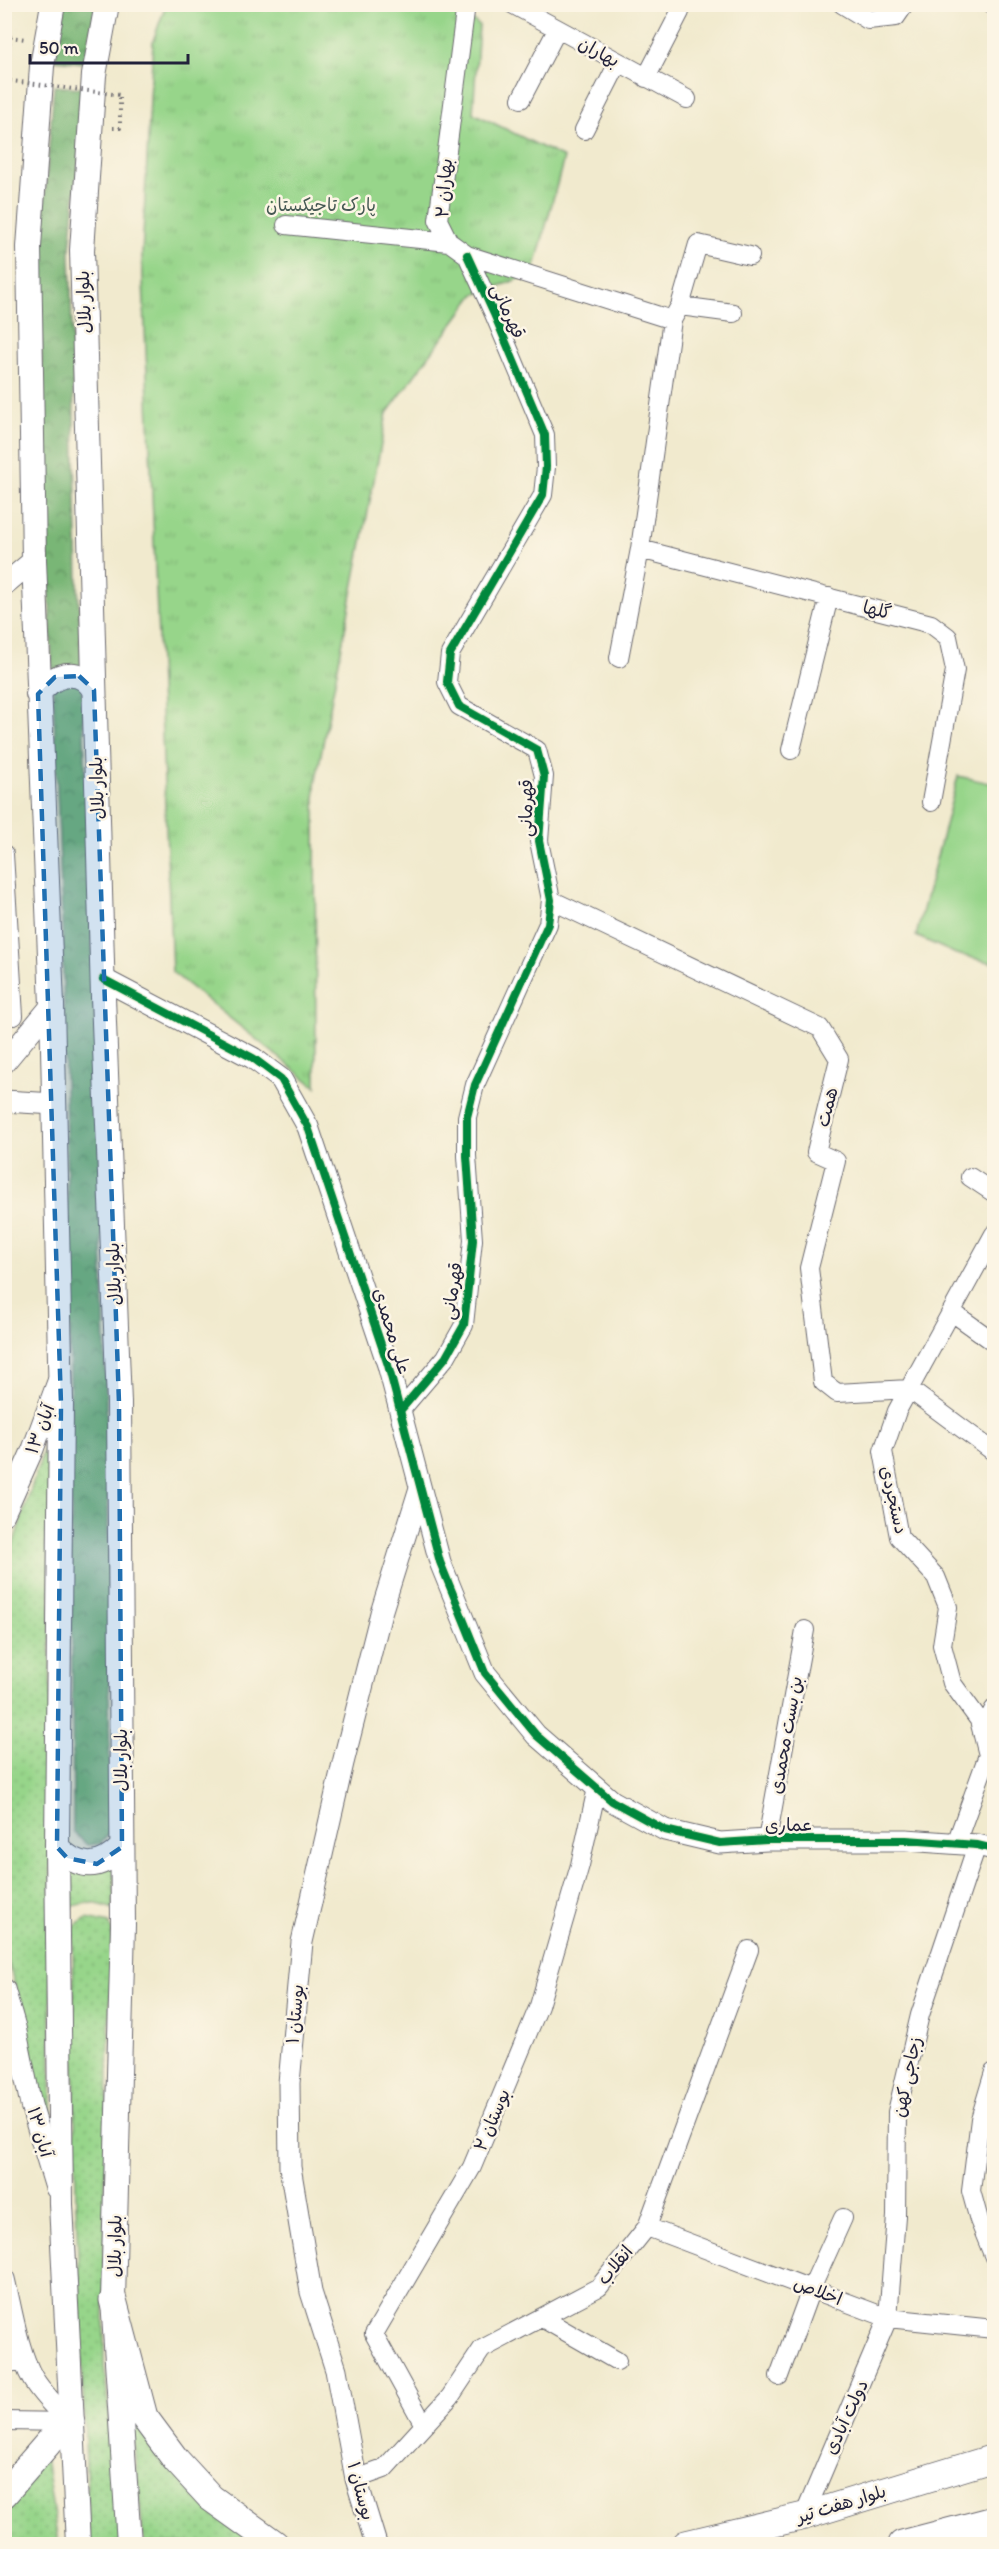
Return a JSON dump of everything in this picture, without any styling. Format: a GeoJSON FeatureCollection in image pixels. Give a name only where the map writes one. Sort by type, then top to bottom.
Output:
{"type":"FeatureCollection","features":[{"type":"Feature","properties":{"kind":"main road"},"geometry":{"type":"LineString","coordinates":[[53,4],[42,66],[28,247],[34,560],[52,1005],[60,1376],[57,1847],[61,2204],[78,2544]]}},
{"type":"Feature","properties":{"kind":"main road","name":"بلوار بلال"},"geometry":{"type":"LineString","coordinates":[[107,4],[94,75],[82,250],[103,979],[119,1403],[123,1925],[113,2300],[129,2544]]}},
{"type":"Feature","properties":{"kind":"main road"},"geometry":{"type":"LineString","coordinates":[[38,694],[51,680],[69,675],[79,676],[89,681],[94,690]]}},
{"type":"Feature","properties":{"kind":"main road"},"geometry":{"type":"LineString","coordinates":[[57,1847],[67,1858],[81,1864],[97,1864],[111,1858],[122,1847]]}},
{"type":"Feature","properties":{"kind":"main road"},"geometry":{"type":"LineString","coordinates":[[113,2300],[144,2417],[176,2460],[211,2498],[275,2544]]}},
{"type":"Feature","properties":{"kind":"main road"},"geometry":{"type":"LineString","coordinates":[[4,2494],[56,2434],[71,2422]]}},
{"type":"Feature","properties":{"kind":"main road","name":"بلوار هفت تیر"},"geometry":{"type":"LineString","coordinates":[[686,2544],[804,2516],[994,2458]]}},
{"type":"Feature","properties":{"kind":"main road"},"geometry":{"type":"LineString","coordinates":[[902,2544],[994,2520]]}},
{"type":"Feature","properties":{"kind":"street","name":"بهاران ۲"},"geometry":{"type":"LineString","coordinates":[[466,4],[438,220],[449,242],[467,255],[676,313],[733,313]]}},
{"type":"Feature","properties":{"kind":"street","name":"بهاران"},"geometry":{"type":"LineString","coordinates":[[512,4],[535,10],[557,30],[687,99]]}},
{"type":"Feature","properties":{"kind":"street"},"geometry":{"type":"LineString","coordinates":[[842,4],[868,20],[896,17],[905,4]]}},
{"type":"Feature","properties":{"kind":"street"},"geometry":{"type":"LineString","coordinates":[[990,4],[994,7]]}},
{"type":"Feature","properties":{"kind":"street"},"geometry":{"type":"LineString","coordinates":[[646,78],[680,12]]}},
{"type":"Feature","properties":{"kind":"street"},"geometry":{"type":"LineString","coordinates":[[521,99],[557,30]]}},
{"type":"Feature","properties":{"kind":"street"},"geometry":{"type":"LineString","coordinates":[[584,130],[618,63]]}},
{"type":"Feature","properties":{"kind":"street"},"geometry":{"type":"LineString","coordinates":[[286,225],[449,242]]}},
{"type":"Feature","properties":{"kind":"street"},"geometry":{"type":"LineString","coordinates":[[619,657],[640,549],[676,313],[698,244],[750,256]]}},
{"type":"Feature","properties":{"kind":"street","name":"قهرمانی"},"geometry":{"type":"LineString","coordinates":[[400,1411],[446,1357],[464,1325],[473,1240],[467,1156],[467,1117],[475,1085],[548,924],[551,900],[539,841],[544,776],[537,750],[459,706],[447,682],[450,654],[543,495],[546,467],[545,435],[467,255]]}},
{"type":"Feature","properties":{"kind":"street","name":"گلها"},"geometry":{"type":"LineString","coordinates":[[640,549],[931,624],[948,637],[956,670],[931,802]]}},
{"type":"Feature","properties":{"kind":"street"},"geometry":{"type":"LineString","coordinates":[[4,585],[34,560]]}},
{"type":"Feature","properties":{"kind":"street"},"geometry":{"type":"LineString","coordinates":[[791,750],[829,597]]}},
{"type":"Feature","properties":{"kind":"street"},"geometry":{"type":"LineString","coordinates":[[4,854],[9,1013],[32,1028]]}},
{"type":"Feature","properties":{"kind":"street","name":"همت"},"geometry":{"type":"LineString","coordinates":[[551,900],[820,1028],[839,1059],[816,1152],[836,1161],[810,1268],[823,1382],[837,1393],[909,1389]]}},
{"type":"Feature","properties":{"kind":"street","name":"علی محمدی"},"geometry":{"type":"LineString","coordinates":[[103,979],[253,1058],[281,1079],[308,1127],[381,1343],[440,1562],[485,1673],[536,1735],[597,1788]]}},
{"type":"Feature","properties":{"kind":"street"},"geometry":{"type":"LineString","coordinates":[[4,1063],[52,1005]]}},
{"type":"Feature","properties":{"kind":"street"},"geometry":{"type":"LineString","coordinates":[[4,1101],[55,1104]]}},
{"type":"Feature","properties":{"kind":"street"},"geometry":{"type":"LineString","coordinates":[[970,1177],[994,1193]]}},
{"type":"Feature","properties":{"kind":"street","name":"دستجردی"},"geometry":{"type":"LineString","coordinates":[[976,1846],[988,1755],[979,1720],[952,1683],[942,1645],[948,1607],[936,1577],[899,1537],[884,1451],[897,1411],[993,1239]]}},
{"type":"Feature","properties":{"kind":"street"},"geometry":{"type":"LineString","coordinates":[[952,1312],[994,1342]]}},
{"type":"Feature","properties":{"kind":"street","name":"۱۳ آبان"},"geometry":{"type":"LineString","coordinates":[[4,1514],[33,1449],[60,1376]]}},
{"type":"Feature","properties":{"kind":"street"},"geometry":{"type":"LineString","coordinates":[[909,1389],[994,1452]]}},
{"type":"Feature","properties":{"kind":"street","name":"بوستان ۱"},"geometry":{"type":"LineString","coordinates":[[376,2544],[356,2479],[336,2370],[311,2292],[290,2167],[289,2083],[302,1941],[343,1763],[381,1613],[420,1488]]}},
{"type":"Feature","properties":{"kind":"street","name":"بن بست محمدی"},"geometry":{"type":"LineString","coordinates":[[767,1840],[805,1630]]}},
{"type":"Feature","properties":{"kind":"street"},"geometry":{"type":"LineString","coordinates":[[982,1732],[994,1709]]}},
{"type":"Feature","properties":{"kind":"street","name":"عماری"},"geometry":{"type":"LineString","coordinates":[[597,1788],[612,1801],[665,1830],[720,1843],[767,1840],[906,1840],[976,1846]]}},
{"type":"Feature","properties":{"kind":"street","name":"بوستان ۲"},"geometry":{"type":"LineString","coordinates":[[424,2426],[374,2334],[472,2167],[539,2006],[580,1865],[597,1788]]}},
{"type":"Feature","properties":{"kind":"street","name":"زجاجی کهن"},"geometry":{"type":"LineString","coordinates":[[888,2318],[896,2216],[897,2112],[920,2015],[976,1846]]}},
{"type":"Feature","properties":{"kind":"street","name":"انقلاب"},"geometry":{"type":"LineString","coordinates":[[356,2479],[384,2469],[450,2397],[482,2349],[599,2287],[647,2227],[749,1950]]}},
{"type":"Feature","properties":{"kind":"street","name":"۱۳ آبان"},"geometry":{"type":"LineString","coordinates":[[4,1989],[15,2027],[31,2105],[61,2204]]}},
{"type":"Feature","properties":{"kind":"street"},"geometry":{"type":"LineString","coordinates":[[994,2072],[980,2119],[971,2191],[979,2220],[994,2257]]}},
{"type":"Feature","properties":{"kind":"street"},"geometry":{"type":"LineString","coordinates":[[778,2376],[811,2289],[843,2218]]}},
{"type":"Feature","properties":{"kind":"street","name":"اخلاص"},"geometry":{"type":"LineString","coordinates":[[647,2227],[888,2318],[994,2330]]}},
{"type":"Feature","properties":{"kind":"street"},"geometry":{"type":"LineString","coordinates":[[6,2288],[18,2340],[32,2377],[51,2402],[71,2422]]}},
{"type":"Feature","properties":{"kind":"street"},"geometry":{"type":"LineString","coordinates":[[542,2318],[617,2361]]}},
{"type":"Feature","properties":{"kind":"street","name":"دولت آبادی"},"geometry":{"type":"LineString","coordinates":[[804,2516],[888,2318]]}},
{"type":"Feature","properties":{"kind":"street"},"geometry":{"type":"LineString","coordinates":[[4,2362],[27,2363]]}},
{"type":"Feature","properties":{"kind":"street"},"geometry":{"type":"LineString","coordinates":[[4,2421],[71,2422]]}},
{"type":"Feature","properties":{"kind":"path"},"geometry":{"type":"LineString","coordinates":[[4,61],[11,37]]}},
{"type":"Feature","properties":{"kind":"path"},"geometry":{"type":"LineString","coordinates":[[4,80],[120,95],[120,128]]}},
{"type":"Feature","properties":{"kind":"highlighted area"},"geometry":{"type":"Polygon","coordinates":[[[79,676],[94,690],[119,1403],[122,1847],[97,1864],[67,1858],[57,1847],[61,1404],[38,694],[55,677],[79,676]]]}},
{"type":"Feature","properties":{"kind":"green space"},"geometry":{"type":"Polygon","coordinates":[[[65,5],[96,5],[85,63],[55,60],[65,5]]]}},
{"type":"Feature","properties":{"kind":"green space","name":"پارک تاجیکستان"},"geometry":{"type":"Polygon","coordinates":[[[166,5],[451,5],[479,25],[473,113],[564,158],[533,274],[474,295],[387,413],[315,785],[316,1087],[172,972],[142,256],[153,41],[166,5]]]}},
{"type":"Feature","properties":{"kind":"green space"},"geometry":{"type":"Polygon","coordinates":[[[54,86],[85,88],[70,251],[78,581],[99,1115],[108,1475],[110,1832],[100,1844],[87,1845],[73,1831],[70,1352],[62,916],[42,411],[41,245],[54,86]]]}},
{"type":"Feature","properties":{"kind":"green space"},"geometry":{"type":"Polygon","coordinates":[[[958,776],[994,784],[994,963],[956,954],[916,936],[958,776]]]}},
{"type":"Feature","properties":{"kind":"green space"},"geometry":{"type":"Polygon","coordinates":[[[50,1430],[51,2134],[38,2091],[25,2024],[5,1949],[4,1573],[50,1430]]]}},
{"type":"Feature","properties":{"kind":"green space"},"geometry":{"type":"Polygon","coordinates":[[[116,1858],[113,1909],[87,1903],[62,1912],[63,1863],[116,1858]]]}},
{"type":"Feature","properties":{"kind":"green space"},"geometry":{"type":"Polygon","coordinates":[[[87,1918],[109,1923],[112,1930],[104,2219],[104,2364],[122,2544],[89,2544],[76,2204],[73,1938],[75,1926],[87,1918]]]}},
{"type":"Feature","properties":{"kind":"green space"},"geometry":{"type":"Polygon","coordinates":[[[130,2404],[253,2544],[144,2544],[130,2404]]]}},
{"type":"Feature","properties":{"kind":"green space"},"geometry":{"type":"Polygon","coordinates":[[[45,2457],[58,2544],[5,2544],[5,2505],[45,2457]]]}},
{"type":"Feature","properties":{"kind":"cycle path"},"geometry":{"type":"LineString","coordinates":[[400,1411],[446,1357],[464,1325],[473,1240],[467,1156],[467,1117],[475,1085],[548,924],[551,900],[539,841],[544,776],[537,750],[459,706],[447,682],[450,654],[543,495],[546,467],[545,435],[467,255]]}},
{"type":"Feature","properties":{"kind":"cycle path"},"geometry":{"type":"LineString","coordinates":[[103,979],[253,1058],[281,1079],[308,1127],[388,1365],[440,1562],[485,1673],[536,1735],[612,1801],[665,1830],[720,1843],[767,1840],[906,1840],[977,1845],[994,1849]]}}]}
